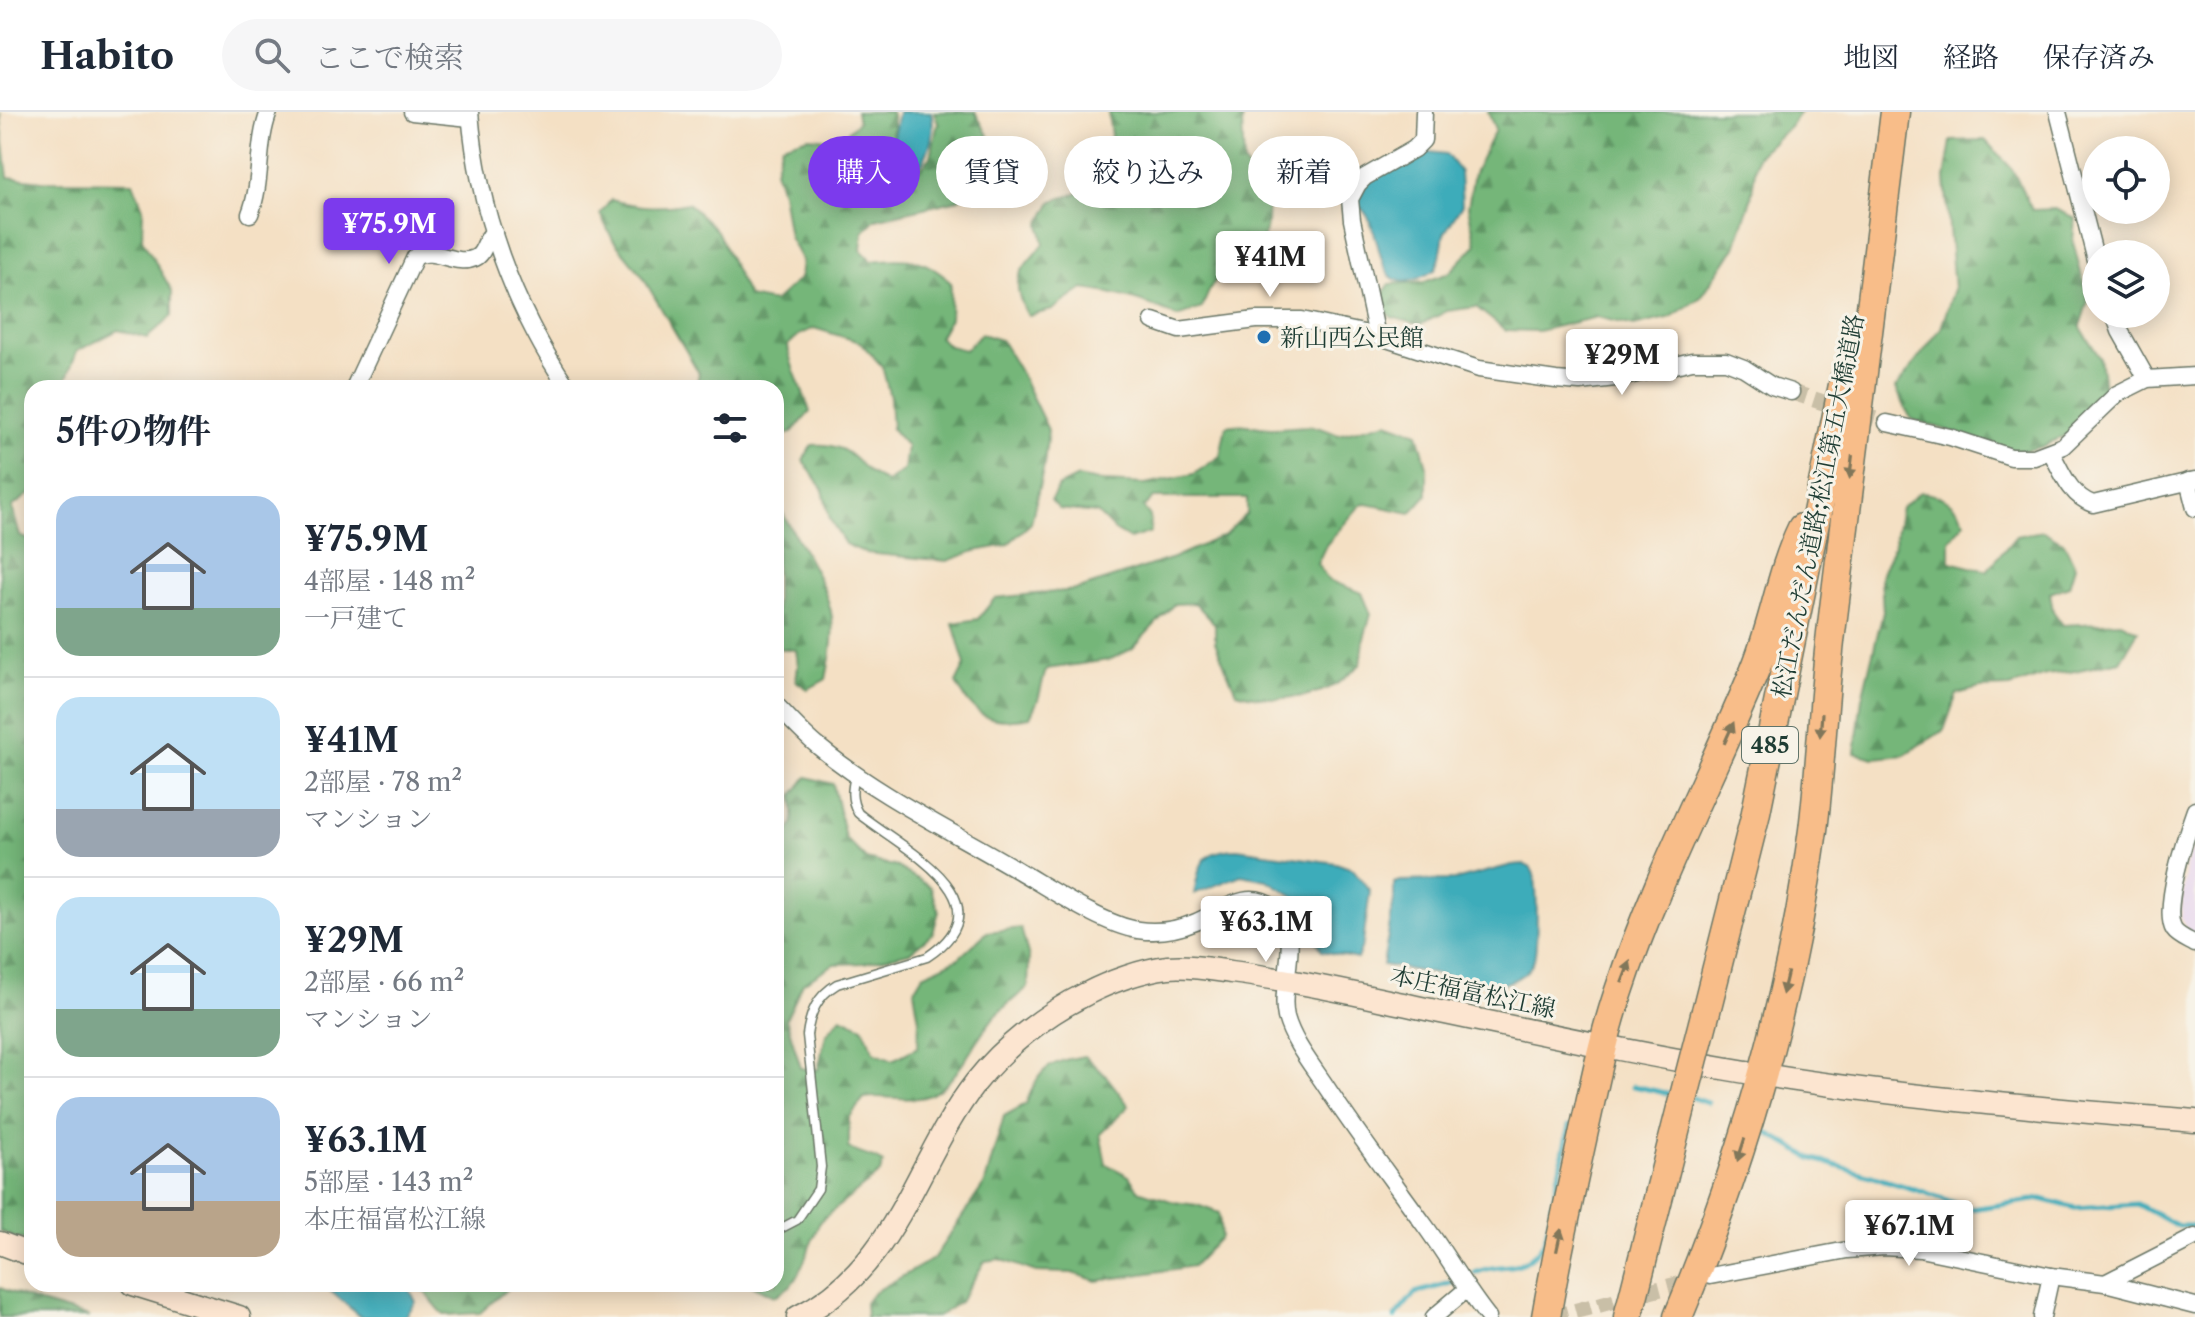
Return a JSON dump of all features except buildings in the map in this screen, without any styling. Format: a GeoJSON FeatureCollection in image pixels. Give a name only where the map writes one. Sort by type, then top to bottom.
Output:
{"type":"FeatureCollection","features":[{"type":"Feature","properties":{"kind":"highway","name":"松江だんだん道路;松江第五大橋道路"},"geometry":{"type":"LineString","coordinates":[[1628,1317],[1755,817],[1826,476],[1895,112]]}},
{"type":"Feature","properties":{"kind":"highway"},"geometry":{"type":"LineString","coordinates":[[1678,1317],[1715,1229],[1750,1123],[1796,929],[1813,829],[1824,690],[1895,112]]}},
{"type":"Feature","properties":{"kind":"highway"},"geometry":{"type":"LineString","coordinates":[[1546,1317],[1558,1244],[1602,1046],[1620,988],[1678,839],[1727,738],[1768,639],[1792,549],[1826,476]]}},
{"type":"Feature","properties":{"kind":"main road","name":"本庄福富松江線"},"geometry":{"type":"LineString","coordinates":[[798,1317],[812,1310],[847,1282],[880,1248],[949,1124],[975,1083],[1004,1051],[1086,994],[1167,967],[1284,979],[1602,1046],[1762,1075],[1864,1090],[2195,1121]]}},
{"type":"Feature","properties":{"kind":"main road"},"geometry":{"type":"LineString","coordinates":[[0,1243],[24,1252]]}},
{"type":"Feature","properties":{"kind":"main road"},"geometry":{"type":"LineString","coordinates":[[159,1292],[239,1317]]}},
{"type":"Feature","properties":{"kind":"street"},"geometry":{"type":"LineString","coordinates":[[250,214],[258,187],[261,136],[269,112]]}},
{"type":"Feature","properties":{"kind":"street"},"geometry":{"type":"LineString","coordinates":[[412,112],[470,115],[481,187],[515,294],[563,380]]}},
{"type":"Feature","properties":{"kind":"street"},"geometry":{"type":"LineString","coordinates":[[1377,336],[1350,199],[1365,177],[1414,149],[1423,140],[1424,112]]}},
{"type":"Feature","properties":{"kind":"street"},"geometry":{"type":"LineString","coordinates":[[2058,112],[2091,240]]}},
{"type":"Feature","properties":{"kind":"street"},"geometry":{"type":"LineString","coordinates":[[358,380],[415,257],[427,253],[473,259],[481,254],[489,235],[494,232]]}},
{"type":"Feature","properties":{"kind":"street"},"geometry":{"type":"LineString","coordinates":[[1153,321],[1179,330],[1256,320],[1302,320],[1377,336],[1479,369],[1580,382],[1624,377],[1692,361],[1726,361],[1744,368],[1772,386],[1791,392]]}},
{"type":"Feature","properties":{"kind":"street"},"geometry":{"type":"LineString","coordinates":[[2119,328],[2147,379]]}},
{"type":"Feature","properties":{"kind":"street"},"geometry":{"type":"LineString","coordinates":[[1887,423],[1950,437],[2011,457],[2034,457],[2051,452],[2073,438],[2117,394],[2147,379],[2195,376]]}},
{"type":"Feature","properties":{"kind":"street"},"geometry":{"type":"LineString","coordinates":[[2051,452],[2072,489],[2093,504],[2192,480],[2195,508]]}},
{"type":"Feature","properties":{"kind":"street"},"geometry":{"type":"LineString","coordinates":[[784,713],[818,746],[855,774],[1079,906],[1134,930],[1160,933],[1196,922],[1245,899],[1275,909],[1285,921],[1291,939],[1284,979],[1286,1016],[1301,1049],[1359,1136],[1443,1251],[1466,1290],[1488,1317]]}},
{"type":"Feature","properties":{"kind":"street"},"geometry":{"type":"LineString","coordinates":[[2195,810],[2177,862],[2171,922],[2175,931],[2195,944]]}},
{"type":"Feature","properties":{"kind":"street"},"geometry":{"type":"LineString","coordinates":[[2105,1283],[2195,1237]]}},
{"type":"Feature","properties":{"kind":"street"},"geometry":{"type":"LineString","coordinates":[[1710,1276],[1847,1250],[1883,1247],[1920,1249],[2051,1276],[2105,1283],[2195,1306]]}},
{"type":"Feature","properties":{"kind":"street"},"geometry":{"type":"LineString","coordinates":[[2042,1317],[2051,1276]]}},
{"type":"Feature","properties":{"kind":"street"},"geometry":{"type":"LineString","coordinates":[[1434,1317],[1466,1290]]}},
{"type":"Feature","properties":{"kind":"lane"},"geometry":{"type":"LineString","coordinates":[[784,1227],[797,1220],[818,1189],[821,1167],[807,1035],[810,1015],[825,992],[837,984],[927,957],[940,948],[956,921],[958,907],[946,879],[858,813],[851,792],[855,774]]}},
{"type":"Feature","properties":{"kind":"shaded area"},"geometry":{"type":"Polygon","coordinates":[[[2195,841],[2195,937],[2181,919],[2186,865],[2195,841]]]}},
{"type":"Feature","properties":{"kind":"green space"},"geometry":{"type":"Polygon","coordinates":[[[0,112],[8,177],[42,181],[133,182],[143,208],[142,239],[172,291],[172,316],[147,338],[118,330],[77,351],[66,380],[24,380],[24,498],[12,507],[20,536],[24,538],[24,1240],[0,1231],[0,112]]]}},
{"type":"Feature","properties":{"kind":"green space"},"geometry":{"type":"Polygon","coordinates":[[[856,112],[891,112],[892,136],[843,136],[858,122],[856,112]]]}},
{"type":"Feature","properties":{"kind":"green space"},"geometry":{"type":"Polygon","coordinates":[[[934,112],[975,112],[988,136],[936,136],[936,205],[875,219],[863,232],[861,250],[872,261],[915,261],[942,274],[951,283],[950,318],[939,337],[949,346],[965,350],[981,334],[1001,340],[1019,370],[1048,430],[1031,523],[1007,545],[975,551],[947,561],[866,553],[845,544],[830,519],[823,490],[803,460],[812,445],[827,445],[847,452],[876,477],[887,482],[904,470],[907,446],[892,429],[890,397],[882,366],[860,342],[814,328],[799,335],[788,345],[789,354],[810,412],[791,433],[784,435],[784,380],[698,380],[699,373],[641,274],[613,240],[600,214],[611,200],[649,206],[688,203],[717,231],[748,297],[774,302],[800,278],[802,261],[789,237],[775,170],[782,145],[808,137],[808,208],[920,208],[920,170],[931,157],[938,122],[934,112]]]}},
{"type":"Feature","properties":{"kind":"green space"},"geometry":{"type":"Polygon","coordinates":[[[1108,112],[1245,112],[1242,122],[1244,164],[1248,168],[1248,208],[1267,208],[1267,225],[1254,266],[1226,271],[1214,282],[1202,308],[1177,317],[1131,298],[1083,289],[1052,310],[1028,316],[1019,294],[1019,277],[1044,244],[1040,224],[1052,201],[1064,197],[1064,208],[1232,208],[1232,136],[1111,135],[1108,112]]]}},
{"type":"Feature","properties":{"kind":"green space"},"geometry":{"type":"Polygon","coordinates":[[[1488,112],[1800,112],[1789,127],[1757,156],[1751,199],[1735,247],[1701,297],[1671,317],[1634,326],[1597,317],[1538,331],[1505,330],[1476,307],[1447,311],[1420,325],[1391,317],[1378,300],[1390,284],[1424,282],[1449,273],[1476,245],[1468,207],[1474,173],[1495,130],[1488,112]]]}},
{"type":"Feature","properties":{"kind":"green space"},"geometry":{"type":"Polygon","coordinates":[[[1985,140],[2012,169],[2032,210],[2055,209],[2075,218],[2073,241],[2082,277],[2080,326],[2100,358],[2104,388],[2085,417],[2068,434],[2041,447],[2017,452],[1911,419],[1896,388],[1941,328],[1954,289],[1945,178],[1951,141],[1985,140]]]}},
{"type":"Feature","properties":{"kind":"green space"},"geometry":{"type":"Polygon","coordinates":[[[1387,422],[1418,433],[1427,467],[1427,495],[1411,513],[1362,503],[1326,545],[1317,564],[1328,580],[1362,593],[1371,614],[1360,665],[1338,683],[1299,697],[1261,697],[1236,692],[1215,642],[1215,624],[1195,603],[1174,604],[1132,649],[1109,660],[1046,669],[1030,717],[994,719],[978,711],[963,695],[956,683],[965,665],[953,623],[978,619],[995,598],[1076,590],[1173,558],[1225,535],[1247,513],[1247,498],[1154,498],[1143,507],[1150,516],[1151,532],[1130,539],[1113,529],[1097,513],[1059,509],[1051,500],[1058,487],[1078,477],[1145,484],[1194,474],[1220,456],[1226,426],[1311,426],[1338,435],[1387,422]]]}},
{"type":"Feature","properties":{"kind":"green space"},"geometry":{"type":"Polygon","coordinates":[[[1920,492],[1947,500],[1965,522],[1950,540],[1950,562],[1987,571],[2016,536],[2043,531],[2064,543],[2075,566],[2069,586],[2050,593],[2053,611],[2063,625],[2121,622],[2138,631],[2120,661],[2046,675],[2010,687],[1980,688],[1957,694],[1944,730],[1904,755],[1874,758],[1855,753],[1862,698],[1883,612],[1881,576],[1894,545],[1901,508],[1920,492]]]}},
{"type":"Feature","properties":{"kind":"green space"},"geometry":{"type":"Polygon","coordinates":[[[784,515],[829,604],[832,641],[826,679],[808,689],[796,681],[796,650],[784,649],[784,515]]]}},
{"type":"Feature","properties":{"kind":"green space"},"geometry":{"type":"Polygon","coordinates":[[[807,777],[833,784],[845,838],[866,859],[897,867],[930,887],[939,911],[933,933],[910,952],[864,963],[834,964],[803,983],[786,1019],[801,1068],[818,1070],[826,1034],[841,1017],[863,1027],[874,1052],[893,1060],[918,1047],[919,1020],[914,990],[923,975],[959,958],[987,932],[1021,928],[1029,958],[1028,987],[995,1016],[958,1071],[941,1088],[924,1097],[864,1098],[849,1118],[849,1148],[883,1163],[880,1173],[820,1221],[799,1274],[784,1290],[784,837],[794,817],[793,795],[807,777]]]}},
{"type":"Feature","properties":{"kind":"green space"},"geometry":{"type":"Polygon","coordinates":[[[1084,1056],[1107,1077],[1129,1106],[1100,1134],[1106,1164],[1129,1176],[1138,1190],[1219,1213],[1221,1237],[1193,1266],[1097,1281],[1072,1273],[1036,1272],[1000,1259],[985,1261],[960,1302],[937,1317],[866,1317],[865,1303],[873,1293],[933,1259],[985,1183],[1004,1116],[1026,1104],[1046,1069],[1061,1061],[1084,1056]]]}},
{"type":"Feature","properties":{"kind":"green space"},"geometry":{"type":"Polygon","coordinates":[[[0,1288],[37,1302],[89,1317],[0,1317],[0,1288]]]}},
{"type":"Feature","properties":{"kind":"green space"},"geometry":{"type":"Polygon","coordinates":[[[425,1292],[504,1292],[480,1313],[444,1315],[425,1292]]]}},
{"type":"Feature","properties":{"kind":"water"},"geometry":{"type":"Polygon","coordinates":[[[898,112],[931,112],[931,140],[920,166],[920,136],[895,136],[898,112]]]}},
{"type":"Feature","properties":{"kind":"water"},"geometry":{"type":"Polygon","coordinates":[[[1421,151],[1446,154],[1460,172],[1462,205],[1444,234],[1435,270],[1414,280],[1399,281],[1390,275],[1370,221],[1362,209],[1355,209],[1360,208],[1363,185],[1421,151]]]}},
{"type":"Feature","properties":{"kind":"water"},"geometry":{"type":"Polygon","coordinates":[[[1237,849],[1336,863],[1353,869],[1370,891],[1363,943],[1357,959],[1322,951],[1295,897],[1267,880],[1241,875],[1194,894],[1205,860],[1216,852],[1237,849]]]}},
{"type":"Feature","properties":{"kind":"water"},"geometry":{"type":"Polygon","coordinates":[[[1523,864],[1531,869],[1535,878],[1537,916],[1535,955],[1531,967],[1523,974],[1497,985],[1383,965],[1394,883],[1455,880],[1523,864]]]}},
{"type":"Feature","properties":{"kind":"water"},"geometry":{"type":"Polygon","coordinates":[[[331,1292],[411,1292],[416,1302],[405,1317],[361,1317],[331,1292]]]}},
{"type":"Feature","properties":{"kind":"waterway"},"geometry":{"type":"LineString","coordinates":[[1633,1086],[1675,1095]]}},
{"type":"Feature","properties":{"kind":"waterway"},"geometry":{"type":"LineString","coordinates":[[1693,1098],[1708,1103]]}},
{"type":"Feature","properties":{"kind":"waterway"},"geometry":{"type":"LineString","coordinates":[[1475,1273],[1520,1264],[1528,1260],[1545,1241],[1569,1126]]}},
{"type":"Feature","properties":{"kind":"waterway"},"geometry":{"type":"LineString","coordinates":[[1763,1130],[1811,1158],[1971,1209],[2041,1199],[2075,1208],[2137,1204],[2178,1226],[2195,1226]]}},
{"type":"Feature","properties":{"kind":"waterway"},"geometry":{"type":"LineString","coordinates":[[1395,1317],[1415,1293],[1455,1282]]}},
{"type":"Feature","properties":{"kind":"tunnel"},"geometry":{"type":"LineString","coordinates":[[1791,392],[1887,423]]}},
{"type":"Feature","properties":{"kind":"tunnel"},"geometry":{"type":"LineString","coordinates":[[1552,1317],[1694,1280]]}},
{"type":"Feature","properties":{"kind":"place","name":"新山西公民館"},"geometry":{"type":"Point","coordinates":[1264,337]}}]}
